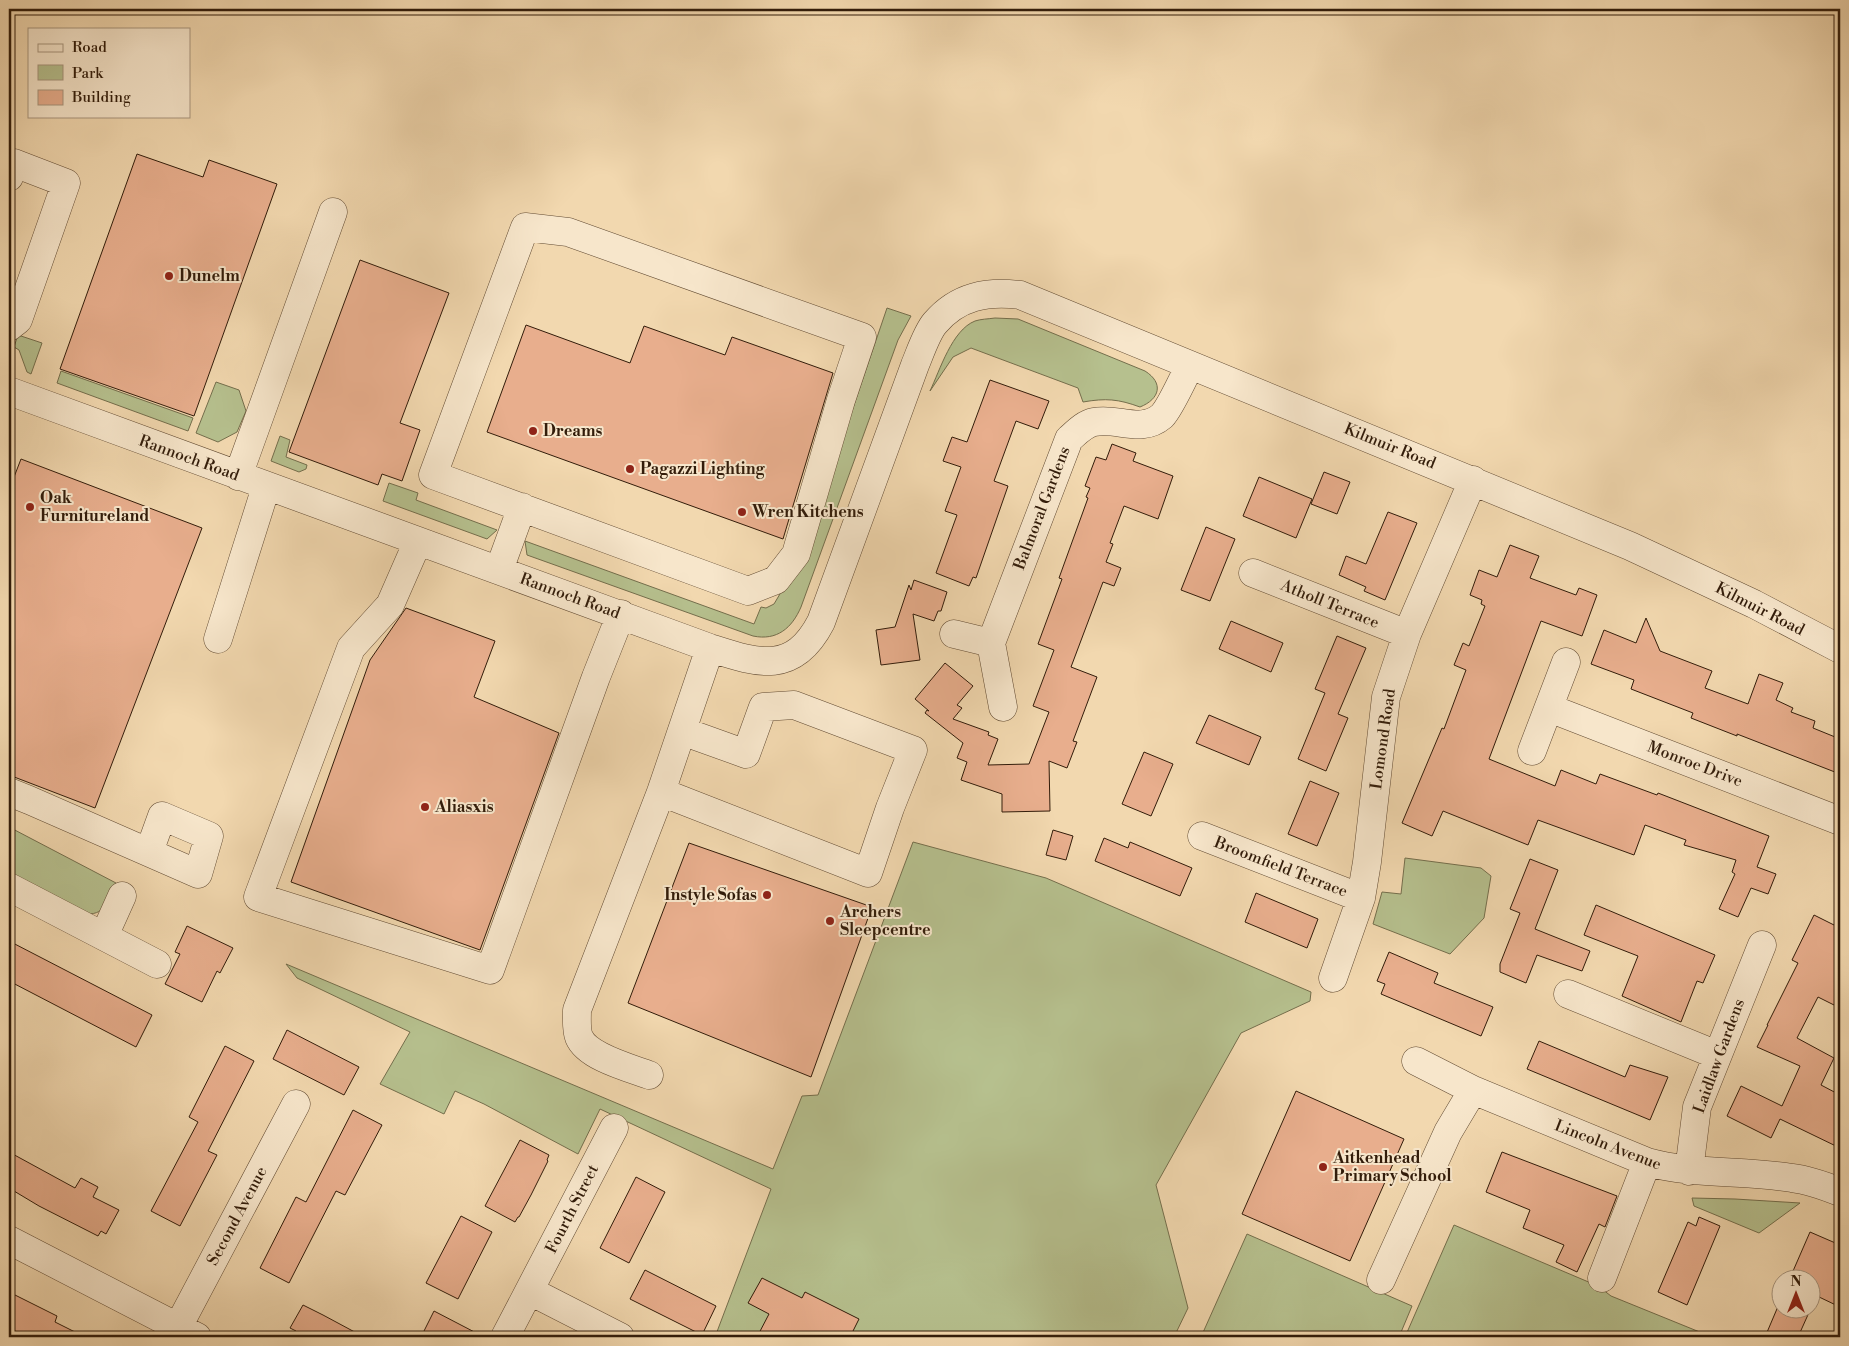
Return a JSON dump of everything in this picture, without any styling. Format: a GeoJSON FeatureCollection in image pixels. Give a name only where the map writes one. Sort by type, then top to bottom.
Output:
{"type":"FeatureCollection","features":[{"type":"Feature","properties":{"kind":"street"},"geometry":{"type":"LineString","coordinates":[[9,177],[14,163],[66,183],[18,320],[9,327]]}},
{"type":"Feature","properties":{"kind":"street"},"geometry":{"type":"LineString","coordinates":[[238,476],[332,212]]}},
{"type":"Feature","properties":{"kind":"street"},"geometry":{"type":"LineString","coordinates":[[525,227],[568,232],[862,338],[796,554],[776,580],[748,591],[522,507],[433,475],[525,227]]}},
{"type":"Feature","properties":{"kind":"street","name":"Kilmuir Road"},"geometry":{"type":"LineString","coordinates":[[934,324],[962,302],[979,295],[1003,293],[1020,295],[1630,546],[1754,604],[1840,649]]}},
{"type":"Feature","properties":{"kind":"street","name":"Rannoch Road"},"geometry":{"type":"LineString","coordinates":[[10,395],[500,570],[710,648],[748,660],[768,661],[790,656],[812,638],[821,622],[915,365],[934,324]]}},
{"type":"Feature","properties":{"kind":"street","name":"Balmoral Gardens"},"geometry":{"type":"LineString","coordinates":[[991,643],[1069,440],[1080,428],[1093,422],[1108,421],[1142,426],[1164,415],[1190,365]]}},
{"type":"Feature","properties":{"kind":"street","name":"Lomond Road"},"geometry":{"type":"LineString","coordinates":[[1333,978],[1361,898],[1367,862],[1386,697],[1407,634],[1473,480]]}},
{"type":"Feature","properties":{"kind":"street"},"geometry":{"type":"LineString","coordinates":[[218,639],[266,487]]}},
{"type":"Feature","properties":{"kind":"street"},"geometry":{"type":"LineString","coordinates":[[500,570],[522,507]]}},
{"type":"Feature","properties":{"kind":"street"},"geometry":{"type":"LineString","coordinates":[[418,541],[390,605],[352,648],[258,897],[490,970],[596,677],[621,614]]}},
{"type":"Feature","properties":{"kind":"street","name":"Atholl Terrace"},"geometry":{"type":"LineString","coordinates":[[1253,573],[1407,634]]}},
{"type":"Feature","properties":{"kind":"street"},"geometry":{"type":"LineString","coordinates":[[954,634],[991,643],[1003,707]]}},
{"type":"Feature","properties":{"kind":"street"},"geometry":{"type":"LineString","coordinates":[[649,1075],[591,1052],[582,1045],[578,1035],[578,1010],[661,792],[710,648]]}},
{"type":"Feature","properties":{"kind":"street"},"geometry":{"type":"LineString","coordinates":[[1532,751],[1566,662]]}},
{"type":"Feature","properties":{"kind":"street"},"geometry":{"type":"LineString","coordinates":[[661,792],[868,873],[913,750],[794,705],[763,707],[746,754],[682,731]]}},
{"type":"Feature","properties":{"kind":"street","name":"Monroe Drive"},"geometry":{"type":"LineString","coordinates":[[1549,708],[1840,821]]}},
{"type":"Feature","properties":{"kind":"street"},"geometry":{"type":"LineString","coordinates":[[9,792],[149,852]]}},
{"type":"Feature","properties":{"kind":"street","name":"Broomfield Terrace"},"geometry":{"type":"LineString","coordinates":[[1202,836],[1361,898]]}},
{"type":"Feature","properties":{"kind":"street"},"geometry":{"type":"LineString","coordinates":[[9,887],[157,964]]}},
{"type":"Feature","properties":{"kind":"street"},"geometry":{"type":"LineString","coordinates":[[104,936],[122,896]]}},
{"type":"Feature","properties":{"kind":"street","name":"Laidlaw Gardens"},"geometry":{"type":"LineString","coordinates":[[1689,1171],[1697,1107],[1762,945]]}},
{"type":"Feature","properties":{"kind":"street"},"geometry":{"type":"LineString","coordinates":[[1568,994],[1717,1055]]}},
{"type":"Feature","properties":{"kind":"street","name":"Lincoln Avenue"},"geometry":{"type":"LineString","coordinates":[[1416,1062],[1472,1090],[1647,1162],[1689,1171],[1794,1178],[1840,1192]]}},
{"type":"Feature","properties":{"kind":"street"},"geometry":{"type":"LineString","coordinates":[[1381,1280],[1448,1132],[1472,1090]]}},
{"type":"Feature","properties":{"kind":"street","name":"Second Avenue"},"geometry":{"type":"LineString","coordinates":[[9,1240],[188,1332],[296,1104]]}},
{"type":"Feature","properties":{"kind":"street","name":"Fourth Street"},"geometry":{"type":"LineString","coordinates":[[505,1337],[614,1128]]}},
{"type":"Feature","properties":{"kind":"street"},"geometry":{"type":"LineString","coordinates":[[1602,1278],[1647,1162]]}},
{"type":"Feature","properties":{"kind":"street"},"geometry":{"type":"LineString","coordinates":[[530,1291],[620,1337]]}},
{"type":"Feature","properties":{"kind":"green space"},"geometry":{"type":"Polygon","coordinates":[[[887,308],[911,316],[898,340],[801,607],[793,621],[783,631],[769,637],[753,636],[527,555],[525,541],[754,624],[761,607],[766,608],[774,604],[803,555],[887,308]]]}},
{"type":"Feature","properties":{"kind":"green space"},"geometry":{"type":"Polygon","coordinates":[[[995,318],[1018,319],[1145,371],[1155,381],[1157,390],[1155,395],[1147,404],[1140,407],[1112,400],[1083,402],[1078,388],[971,348],[953,357],[930,391],[953,342],[960,333],[975,321],[995,318]]]}},
{"type":"Feature","properties":{"kind":"green space"},"geometry":{"type":"Polygon","coordinates":[[[18,335],[42,343],[31,374],[27,372],[19,350],[14,347],[18,335]]]}},
{"type":"Feature","properties":{"kind":"green space"},"geometry":{"type":"Polygon","coordinates":[[[61,371],[193,418],[188,431],[57,383],[61,371]]]}},
{"type":"Feature","properties":{"kind":"green space"},"geometry":{"type":"Polygon","coordinates":[[[216,382],[239,390],[246,411],[237,432],[218,442],[196,433],[216,382]]]}},
{"type":"Feature","properties":{"kind":"green space"},"geometry":{"type":"Polygon","coordinates":[[[280,436],[290,440],[286,457],[307,465],[306,469],[299,472],[271,461],[280,436]]]}},
{"type":"Feature","properties":{"kind":"green space"},"geometry":{"type":"Polygon","coordinates":[[[389,483],[418,493],[416,500],[497,530],[487,539],[383,501],[389,483]]]}},
{"type":"Feature","properties":{"kind":"green space"},"geometry":{"type":"Polygon","coordinates":[[[9,827],[116,883],[105,906],[96,913],[82,914],[9,876],[9,827]]]}},
{"type":"Feature","properties":{"kind":"green space"},"geometry":{"type":"Polygon","coordinates":[[[913,842],[1046,878],[1311,992],[1310,1001],[1241,1033],[1156,1185],[1188,1308],[1174,1337],[715,1337],[771,1189],[600,1109],[578,1154],[484,1104],[455,1091],[444,1114],[380,1084],[410,1032],[297,978],[286,964],[773,1169],[802,1096],[818,1095],[913,842]]]}},
{"type":"Feature","properties":{"kind":"green space"},"geometry":{"type":"Polygon","coordinates":[[[1405,858],[1481,868],[1491,876],[1484,918],[1450,954],[1373,924],[1382,892],[1401,894],[1405,858]]]}},
{"type":"Feature","properties":{"kind":"green space"},"geometry":{"type":"Polygon","coordinates":[[[1692,1198],[1800,1203],[1759,1233],[1694,1206],[1692,1198]]]}},
{"type":"Feature","properties":{"kind":"green space"},"geometry":{"type":"Polygon","coordinates":[[[1454,1225],[1598,1286],[1611,1296],[1712,1337],[1405,1337],[1454,1225]]]}},
{"type":"Feature","properties":{"kind":"green space"},"geometry":{"type":"Polygon","coordinates":[[[1247,1234],[1412,1306],[1399,1337],[1201,1337],[1247,1234]]]}},
{"type":"Feature","properties":{"kind":"building","name":"Dunelm"},"geometry":{"type":"Polygon","coordinates":[[[137,154],[203,177],[209,160],[277,184],[194,416],[60,369],[137,154]]]}},
{"type":"Feature","properties":{"kind":"building"},"geometry":{"type":"Polygon","coordinates":[[[360,260],[449,293],[400,423],[420,430],[402,481],[382,474],[378,485],[289,452],[360,260]]]}},
{"type":"Feature","properties":{"kind":"building"},"geometry":{"type":"Polygon","coordinates":[[[526,325],[630,363],[644,326],[725,355],[732,337],[833,373],[783,539],[487,432],[526,325]]]}},
{"type":"Feature","properties":{"kind":"building"},"geometry":{"type":"Polygon","coordinates":[[[990,380],[1049,401],[1038,429],[1016,421],[994,481],[1008,486],[976,578],[973,577],[969,586],[936,573],[957,515],[945,511],[961,467],[943,461],[952,437],[967,442],[990,380]]]}},
{"type":"Feature","properties":{"kind":"building"},"geometry":{"type":"Polygon","coordinates":[[[1112,444],[1136,453],[1133,461],[1173,476],[1158,519],[1124,506],[1110,543],[1113,544],[1106,562],[1121,568],[1114,586],[1103,582],[1071,667],[1097,677],[1073,741],[1077,742],[1067,768],[1049,761],[1050,811],[1002,812],[1002,794],[961,780],[967,762],[957,758],[963,743],[925,713],[927,710],[929,711],[915,699],[945,663],[973,686],[957,705],[962,708],[953,719],[989,732],[988,735],[998,739],[988,765],[1029,764],[1049,712],[1033,706],[1054,650],[1038,644],[1062,579],[1059,578],[1088,498],[1086,497],[1090,488],[1085,486],[1096,457],[1106,460],[1112,444]]]}},
{"type":"Feature","properties":{"kind":"building"},"geometry":{"type":"Polygon","coordinates":[[[21,459],[202,528],[95,808],[9,775],[9,490],[21,459]]]}},
{"type":"Feature","properties":{"kind":"building"},"geometry":{"type":"Polygon","coordinates":[[[1324,472],[1350,482],[1337,514],[1311,504],[1324,472]]]}},
{"type":"Feature","properties":{"kind":"building"},"geometry":{"type":"Polygon","coordinates":[[[1259,477],[1312,499],[1296,538],[1243,516],[1259,477]]]}},
{"type":"Feature","properties":{"kind":"building"},"geometry":{"type":"Polygon","coordinates":[[[1388,512],[1417,523],[1385,600],[1364,591],[1366,587],[1339,575],[1346,556],[1366,564],[1388,512]]]}},
{"type":"Feature","properties":{"kind":"building"},"geometry":{"type":"Polygon","coordinates":[[[1206,527],[1235,539],[1210,601],[1181,590],[1206,527]]]}},
{"type":"Feature","properties":{"kind":"building"},"geometry":{"type":"Polygon","coordinates":[[[1510,545],[1539,556],[1530,578],[1576,595],[1579,588],[1597,595],[1582,636],[1541,621],[1489,759],[1555,786],[1561,770],[1596,784],[1600,774],[1657,795],[1658,793],[1769,836],[1757,867],[1776,874],[1768,894],[1751,888],[1738,917],[1719,909],[1735,874],[1732,872],[1736,860],[1684,845],[1686,840],[1645,825],[1634,855],[1538,820],[1528,845],[1443,811],[1432,836],[1402,823],[1442,728],[1444,729],[1466,670],[1454,665],[1463,643],[1469,646],[1485,606],[1481,604],[1482,600],[1470,595],[1479,570],[1497,577],[1510,545]]]}},
{"type":"Feature","properties":{"kind":"building"},"geometry":{"type":"Polygon","coordinates":[[[914,580],[947,592],[941,611],[938,611],[934,621],[913,614],[920,660],[881,665],[876,630],[895,627],[909,585],[911,590],[914,580]]]}},
{"type":"Feature","properties":{"kind":"building","name":"Aliasxis"},"geometry":{"type":"Polygon","coordinates":[[[406,608],[495,641],[474,697],[559,733],[480,950],[291,882],[370,660],[406,608]]]}},
{"type":"Feature","properties":{"kind":"building"},"geometry":{"type":"Polygon","coordinates":[[[1646,618],[1660,651],[1712,671],[1705,688],[1748,704],[1759,674],[1783,683],[1776,700],[1793,708],[1791,712],[1815,721],[1813,728],[1840,739],[1840,774],[1691,718],[1693,713],[1631,689],[1634,680],[1591,664],[1604,630],[1636,643],[1646,618]]]}},
{"type":"Feature","properties":{"kind":"building"},"geometry":{"type":"Polygon","coordinates":[[[1231,621],[1283,643],[1271,672],[1219,649],[1231,621]]]}},
{"type":"Feature","properties":{"kind":"building"},"geometry":{"type":"Polygon","coordinates":[[[1337,636],[1366,648],[1338,714],[1348,718],[1326,771],[1298,759],[1325,693],[1315,689],[1337,636]]]}},
{"type":"Feature","properties":{"kind":"building"},"geometry":{"type":"Polygon","coordinates":[[[1209,715],[1261,737],[1249,765],[1196,743],[1209,715]]]}},
{"type":"Feature","properties":{"kind":"building"},"geometry":{"type":"Polygon","coordinates":[[[1144,752],[1173,764],[1151,816],[1122,804],[1144,752]]]}},
{"type":"Feature","properties":{"kind":"building"},"geometry":{"type":"Polygon","coordinates":[[[1310,781],[1339,793],[1317,846],[1288,834],[1310,781]]]}},
{"type":"Feature","properties":{"kind":"building"},"geometry":{"type":"Polygon","coordinates":[[[1053,830],[1073,836],[1066,860],[1046,855],[1053,830]]]}},
{"type":"Feature","properties":{"kind":"building"},"geometry":{"type":"Polygon","coordinates":[[[1104,838],[1128,848],[1130,842],[1192,868],[1180,896],[1095,861],[1104,838]]]}},
{"type":"Feature","properties":{"kind":"building"},"geometry":{"type":"Polygon","coordinates":[[[689,843],[872,907],[811,1077],[628,1003],[689,843]]]}},
{"type":"Feature","properties":{"kind":"building"},"geometry":{"type":"Polygon","coordinates":[[[1530,859],[1558,870],[1535,929],[1590,951],[1582,971],[1537,955],[1526,983],[1500,972],[1500,964],[1520,913],[1510,909],[1530,859]]]}},
{"type":"Feature","properties":{"kind":"building"},"geometry":{"type":"Polygon","coordinates":[[[1256,893],[1318,919],[1307,948],[1245,922],[1256,893]]]}},
{"type":"Feature","properties":{"kind":"building"},"geometry":{"type":"Polygon","coordinates":[[[1596,905],[1715,955],[1703,983],[1697,981],[1681,1022],[1622,996],[1638,956],[1584,935],[1596,905]]]}},
{"type":"Feature","properties":{"kind":"building"},"geometry":{"type":"Polygon","coordinates":[[[1814,915],[1840,928],[1840,1008],[1818,997],[1797,1038],[1834,1058],[1821,1085],[1840,1095],[1840,1148],[1780,1119],[1771,1138],[1727,1116],[1741,1086],[1782,1106],[1800,1066],[1757,1047],[1798,963],[1792,960],[1814,915]]]}},
{"type":"Feature","properties":{"kind":"building"},"geometry":{"type":"Polygon","coordinates":[[[187,926],[233,948],[220,973],[217,971],[202,1002],[165,984],[180,954],[175,952],[187,926]]]}},
{"type":"Feature","properties":{"kind":"building"},"geometry":{"type":"Polygon","coordinates":[[[9,941],[152,1015],[136,1047],[9,981],[9,941]]]}},
{"type":"Feature","properties":{"kind":"building"},"geometry":{"type":"Polygon","coordinates":[[[1389,952],[1438,973],[1434,983],[1493,1007],[1481,1036],[1381,994],[1385,984],[1377,981],[1389,952]]]}},
{"type":"Feature","properties":{"kind":"building"},"geometry":{"type":"Polygon","coordinates":[[[287,1030],[359,1067],[344,1095],[273,1059],[287,1030]]]}},
{"type":"Feature","properties":{"kind":"building"},"geometry":{"type":"Polygon","coordinates":[[[1539,1041],[1625,1077],[1630,1065],[1668,1077],[1650,1120],[1527,1069],[1539,1041]]]}},
{"type":"Feature","properties":{"kind":"building"},"geometry":{"type":"Polygon","coordinates":[[[225,1046],[254,1061],[208,1151],[217,1155],[180,1226],[151,1211],[198,1122],[189,1117],[225,1046]]]}},
{"type":"Feature","properties":{"kind":"building"},"geometry":{"type":"Polygon","coordinates":[[[1296,1091],[1404,1139],[1350,1261],[1242,1214],[1296,1091]]]}},
{"type":"Feature","properties":{"kind":"building"},"geometry":{"type":"Polygon","coordinates":[[[353,1110],[382,1125],[345,1195],[336,1191],[289,1283],[260,1268],[296,1197],[306,1202],[353,1110]]]}},
{"type":"Feature","properties":{"kind":"building"},"geometry":{"type":"Polygon","coordinates":[[[520,1140],[549,1155],[548,1161],[531,1195],[515,1222],[485,1206],[520,1140]]]}},
{"type":"Feature","properties":{"kind":"building"},"geometry":{"type":"Polygon","coordinates":[[[9,1152],[75,1188],[81,1178],[98,1187],[93,1197],[119,1210],[106,1234],[101,1231],[98,1236],[39,1206],[9,1188],[9,1152]]]}},
{"type":"Feature","properties":{"kind":"building"},"geometry":{"type":"Polygon","coordinates":[[[1502,1152],[1617,1196],[1605,1227],[1599,1224],[1577,1272],[1556,1262],[1564,1245],[1523,1228],[1530,1210],[1486,1192],[1502,1152]]]}},
{"type":"Feature","properties":{"kind":"building"},"geometry":{"type":"Polygon","coordinates":[[[636,1177],[665,1192],[629,1263],[600,1248],[636,1177]]]}},
{"type":"Feature","properties":{"kind":"building"},"geometry":{"type":"Polygon","coordinates":[[[461,1216],[492,1232],[458,1299],[426,1283],[461,1216]]]}},
{"type":"Feature","properties":{"kind":"building"},"geometry":{"type":"Polygon","coordinates":[[[1699,1217],[1720,1226],[1687,1305],[1658,1292],[1688,1222],[1696,1226],[1699,1217]]]}},
{"type":"Feature","properties":{"kind":"building"},"geometry":{"type":"Polygon","coordinates":[[[1810,1232],[1840,1245],[1840,1307],[1822,1298],[1822,1268],[1794,1268],[1810,1232]]]}},
{"type":"Feature","properties":{"kind":"building"},"geometry":{"type":"Polygon","coordinates":[[[645,1270],[716,1306],[702,1335],[630,1299],[645,1270]]]}},
{"type":"Feature","properties":{"kind":"building"},"geometry":{"type":"Polygon","coordinates":[[[762,1278],[802,1298],[805,1292],[859,1319],[850,1337],[757,1337],[769,1314],[748,1303],[762,1278]]]}},
{"type":"Feature","properties":{"kind":"building"},"geometry":{"type":"Polygon","coordinates":[[[9,1292],[57,1316],[55,1322],[85,1337],[27,1337],[9,1328],[9,1292]]]}},
{"type":"Feature","properties":{"kind":"building"},"geometry":{"type":"Polygon","coordinates":[[[303,1305],[364,1337],[292,1337],[296,1331],[290,1328],[303,1305]]]}},
{"type":"Feature","properties":{"kind":"building"},"geometry":{"type":"Polygon","coordinates":[[[434,1311],[484,1337],[421,1337],[434,1311]]]}},
{"type":"Feature","properties":{"kind":"building"},"geometry":{"type":"Polygon","coordinates":[[[1773,1318],[1807,1318],[1798,1337],[1765,1337],[1773,1318]]]}},
{"type":"Feature","properties":{"kind":"place","name":"Dunelm"},"geometry":{"type":"Point","coordinates":[169,276]}},
{"type":"Feature","properties":{"kind":"place","name":"Dreams"},"geometry":{"type":"Point","coordinates":[533,431]}},
{"type":"Feature","properties":{"kind":"place","name":"Pagazzi Lighting"},"geometry":{"type":"Point","coordinates":[630,469]}},
{"type":"Feature","properties":{"kind":"place","name":"Oak Furnitureland"},"geometry":{"type":"Point","coordinates":[30,507]}},
{"type":"Feature","properties":{"kind":"place","name":"Wren Kitchens"},"geometry":{"type":"Point","coordinates":[742,512]}},
{"type":"Feature","properties":{"kind":"place","name":"Aliasxis"},"geometry":{"type":"Point","coordinates":[425,807]}},
{"type":"Feature","properties":{"kind":"place","name":"Instyle Sofas"},"geometry":{"type":"Point","coordinates":[767,895]}},
{"type":"Feature","properties":{"kind":"place","name":"Archers Sleepcentre"},"geometry":{"type":"Point","coordinates":[830,921]}},
{"type":"Feature","properties":{"kind":"place","name":"Aitkenhead Primary School"},"geometry":{"type":"Point","coordinates":[1323,1167]}}]}
